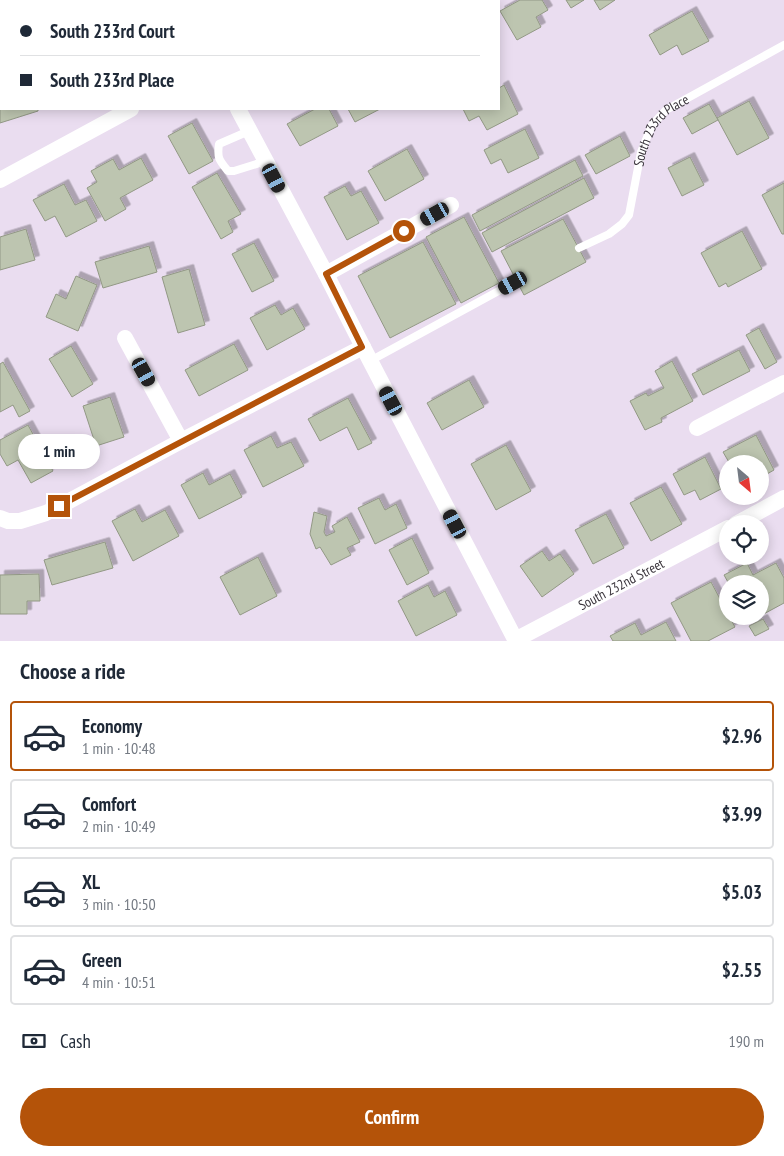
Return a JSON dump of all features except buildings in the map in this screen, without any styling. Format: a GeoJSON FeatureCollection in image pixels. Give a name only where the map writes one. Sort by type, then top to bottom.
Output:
{"type":"FeatureCollection","features":[{"type":"Feature","properties":{"kind":"street"},"geometry":{"type":"LineString","coordinates":[[0,180],[129,110]]}},
{"type":"Feature","properties":{"kind":"street"},"geometry":{"type":"LineString","coordinates":[[238,110],[516,640]]}},
{"type":"Feature","properties":{"kind":"street"},"geometry":{"type":"LineString","coordinates":[[326,274],[451,205]]}},
{"type":"Feature","properties":{"kind":"street"},"geometry":{"type":"LineString","coordinates":[[125,338],[181,441]]}},
{"type":"Feature","properties":{"kind":"street"},"geometry":{"type":"LineString","coordinates":[[4,519],[20,521],[46,512],[181,441],[366,354]]}},
{"type":"Feature","properties":{"kind":"street"},"geometry":{"type":"LineString","coordinates":[[697,428],[784,384]]}},
{"type":"Feature","properties":{"kind":"street"},"geometry":{"type":"LineString","coordinates":[[753,515],[784,498]]}},
{"type":"Feature","properties":{"kind":"street","name":"South 232nd Street"},"geometry":{"type":"LineString","coordinates":[[516,640],[719,533]]}},
{"type":"Feature","properties":{"kind":"lane","name":"South 233rd Place"},"geometry":{"type":"LineString","coordinates":[[579,248],[609,234],[622,224],[629,215],[641,152],[652,125],[666,110],[784,44]]}},
{"type":"Feature","properties":{"kind":"lane"},"geometry":{"type":"LineString","coordinates":[[249,131],[220,144],[217,155],[228,170],[234,171],[266,161]]}},
{"type":"Feature","properties":{"kind":"lane"},"geometry":{"type":"LineString","coordinates":[[366,354],[517,282]]}},
{"type":"Feature","properties":{"kind":"route"},"geometry":{"type":"LineString","coordinates":[[59,506],[362,347],[326,274],[404,231]]}}]}
